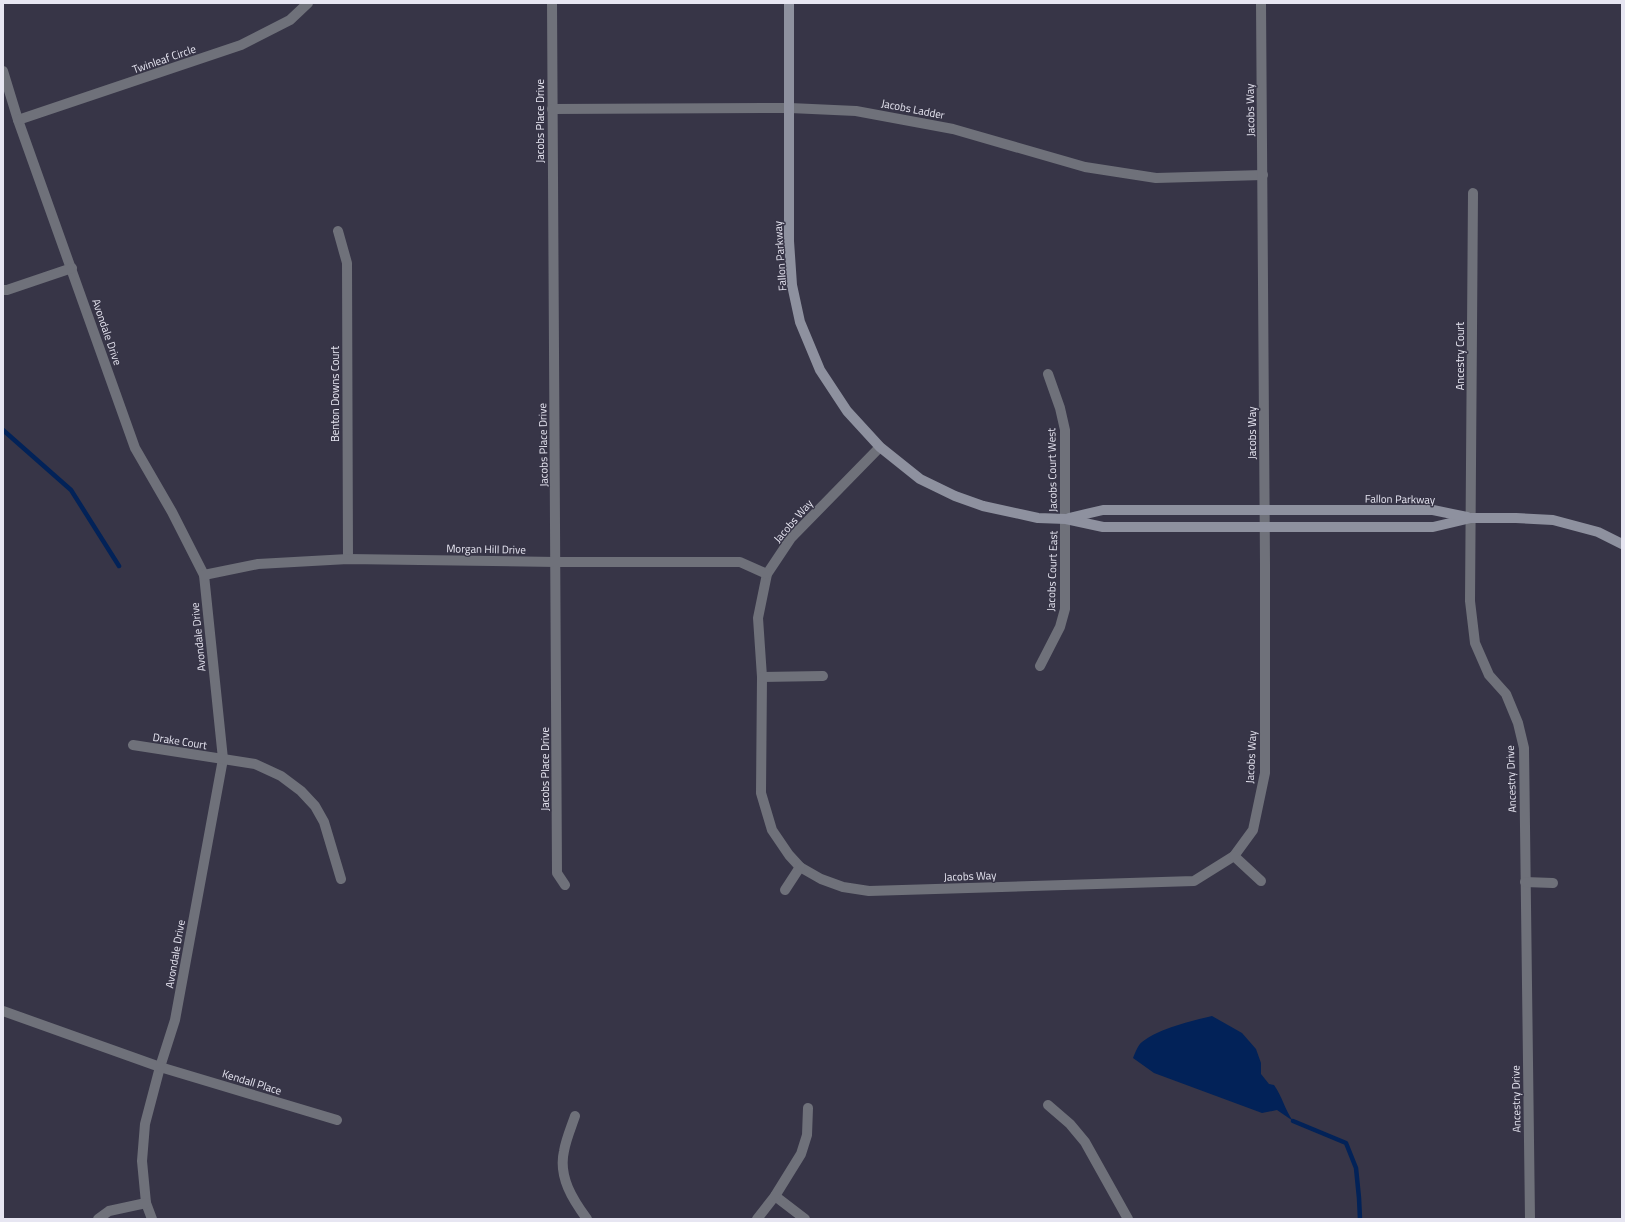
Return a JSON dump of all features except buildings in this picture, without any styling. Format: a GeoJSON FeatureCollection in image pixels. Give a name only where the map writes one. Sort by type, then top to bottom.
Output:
{"type":"FeatureCollection","features":[{"type":"Feature","properties":{"kind":"street","name":"Twinleaf Circle"},"geometry":{"type":"LineString","coordinates":[[18,120],[241,45],[290,20],[308,3]]}},
{"type":"Feature","properties":{"kind":"street","name":"Jacobs Place Drive"},"geometry":{"type":"LineString","coordinates":[[552,3],[557,873],[565,885]]}},
{"type":"Feature","properties":{"kind":"street","name":"Fallon Parkway"},"geometry":{"type":"LineString","coordinates":[[789,3],[790,241],[792,285],[800,322],[820,370],[846,410],[880,447],[920,479],[955,496],[982,506],[1038,518],[1066,519],[1103,526],[1433,527],[1471,518]]}},
{"type":"Feature","properties":{"kind":"street","name":"Jacobs Way"},"geometry":{"type":"LineString","coordinates":[[880,447],[791,538],[767,574],[758,618],[762,677],[761,793],[772,830],[789,855],[800,867],[821,879],[843,887],[869,891],[1194,882],[1234,856],[1253,830],[1265,774],[1265,510],[1261,3]]}},
{"type":"Feature","properties":{"kind":"street","name":"Avondale Drive"},"geometry":{"type":"LineString","coordinates":[[3,71],[18,120],[135,448],[172,512],[204,575],[223,759],[175,1020],[160,1067],[145,1124],[142,1161],[146,1203],[152,1219]]}},
{"type":"Feature","properties":{"kind":"street","name":"Jacobs Ladder"},"geometry":{"type":"LineString","coordinates":[[552,109],[790,108],[856,111],[953,128],[1085,167],[1156,178],[1263,175]]}},
{"type":"Feature","properties":{"kind":"street","name":"Ancestry Court"},"geometry":{"type":"LineString","coordinates":[[1471,518],[1473,193]]}},
{"type":"Feature","properties":{"kind":"street","name":"Benton Downs Court"},"geometry":{"type":"LineString","coordinates":[[338,231],[347,263],[348,558]]}},
{"type":"Feature","properties":{"kind":"street"},"geometry":{"type":"LineString","coordinates":[[3,290],[7,290],[72,268]]}},
{"type":"Feature","properties":{"kind":"street","name":"Jacobs Court West"},"geometry":{"type":"LineString","coordinates":[[1048,374],[1060,408],[1065,430],[1066,519]]}},
{"type":"Feature","properties":{"kind":"street","name":"Fallon Parkway"},"geometry":{"type":"LineString","coordinates":[[1066,519],[1103,510],[1433,510],[1471,518]]}},
{"type":"Feature","properties":{"kind":"street"},"geometry":{"type":"LineString","coordinates":[[1471,518],[1552,520],[1598,532],[1622,544]]}},
{"type":"Feature","properties":{"kind":"street","name":"Ancestry Drive"},"geometry":{"type":"LineString","coordinates":[[1471,518],[1470,601],[1475,643],[1489,675],[1506,694],[1518,723],[1524,748],[1530,1219]]}},
{"type":"Feature","properties":{"kind":"street","name":"Jacobs Court East"},"geometry":{"type":"LineString","coordinates":[[1040,666],[1060,627],[1065,609],[1066,519]]}},
{"type":"Feature","properties":{"kind":"street","name":"Morgan Hill Drive"},"geometry":{"type":"LineString","coordinates":[[204,575],[258,564],[348,558],[556,562],[740,562],[767,574]]}},
{"type":"Feature","properties":{"kind":"street"},"geometry":{"type":"LineString","coordinates":[[762,677],[823,676]]}},
{"type":"Feature","properties":{"kind":"street","name":"Drake Court"},"geometry":{"type":"LineString","coordinates":[[133,745],[255,764],[281,776],[301,791],[315,806],[324,822],[341,879]]}},
{"type":"Feature","properties":{"kind":"street"},"geometry":{"type":"LineString","coordinates":[[1234,856],[1261,881]]}},
{"type":"Feature","properties":{"kind":"street"},"geometry":{"type":"LineString","coordinates":[[785,890],[800,867]]}},
{"type":"Feature","properties":{"kind":"street"},"geometry":{"type":"LineString","coordinates":[[1525,882],[1553,883]]}},
{"type":"Feature","properties":{"kind":"street"},"geometry":{"type":"LineString","coordinates":[[3,1011],[160,1067]]}},
{"type":"Feature","properties":{"kind":"street","name":"Kendall Place"},"geometry":{"type":"LineString","coordinates":[[160,1067],[337,1120]]}},
{"type":"Feature","properties":{"kind":"street"},"geometry":{"type":"LineString","coordinates":[[1048,1105],[1070,1124],[1085,1142],[1128,1219]]}},
{"type":"Feature","properties":{"kind":"street"},"geometry":{"type":"LineString","coordinates":[[757,1219],[775,1196],[801,1154],[807,1135],[808,1108]]}},
{"type":"Feature","properties":{"kind":"street"},"geometry":{"type":"LineString","coordinates":[[575,1116],[563,1152],[563,1175],[575,1203],[587,1219]]}},
{"type":"Feature","properties":{"kind":"street"},"geometry":{"type":"LineString","coordinates":[[775,1196],[805,1219]]}},
{"type":"Feature","properties":{"kind":"street"},"geometry":{"type":"LineString","coordinates":[[98,1219],[109,1211],[146,1203]]}},
{"type":"Feature","properties":{"kind":"water"},"geometry":{"type":"Polygon","coordinates":[[[1212,1016],[1242,1033],[1256,1049],[1261,1063],[1261,1074],[1269,1084],[1274,1085],[1293,1121],[1277,1110],[1262,1113],[1154,1073],[1133,1058],[1139,1045],[1149,1037],[1176,1026],[1212,1016]]]}},
{"type":"Feature","properties":{"kind":"waterway"},"geometry":{"type":"LineString","coordinates":[[3,430],[71,490],[119,566]]}},
{"type":"Feature","properties":{"kind":"waterway"},"geometry":{"type":"LineString","coordinates":[[1293,1121],[1346,1143],[1356,1168],[1360,1219]]}}]}
